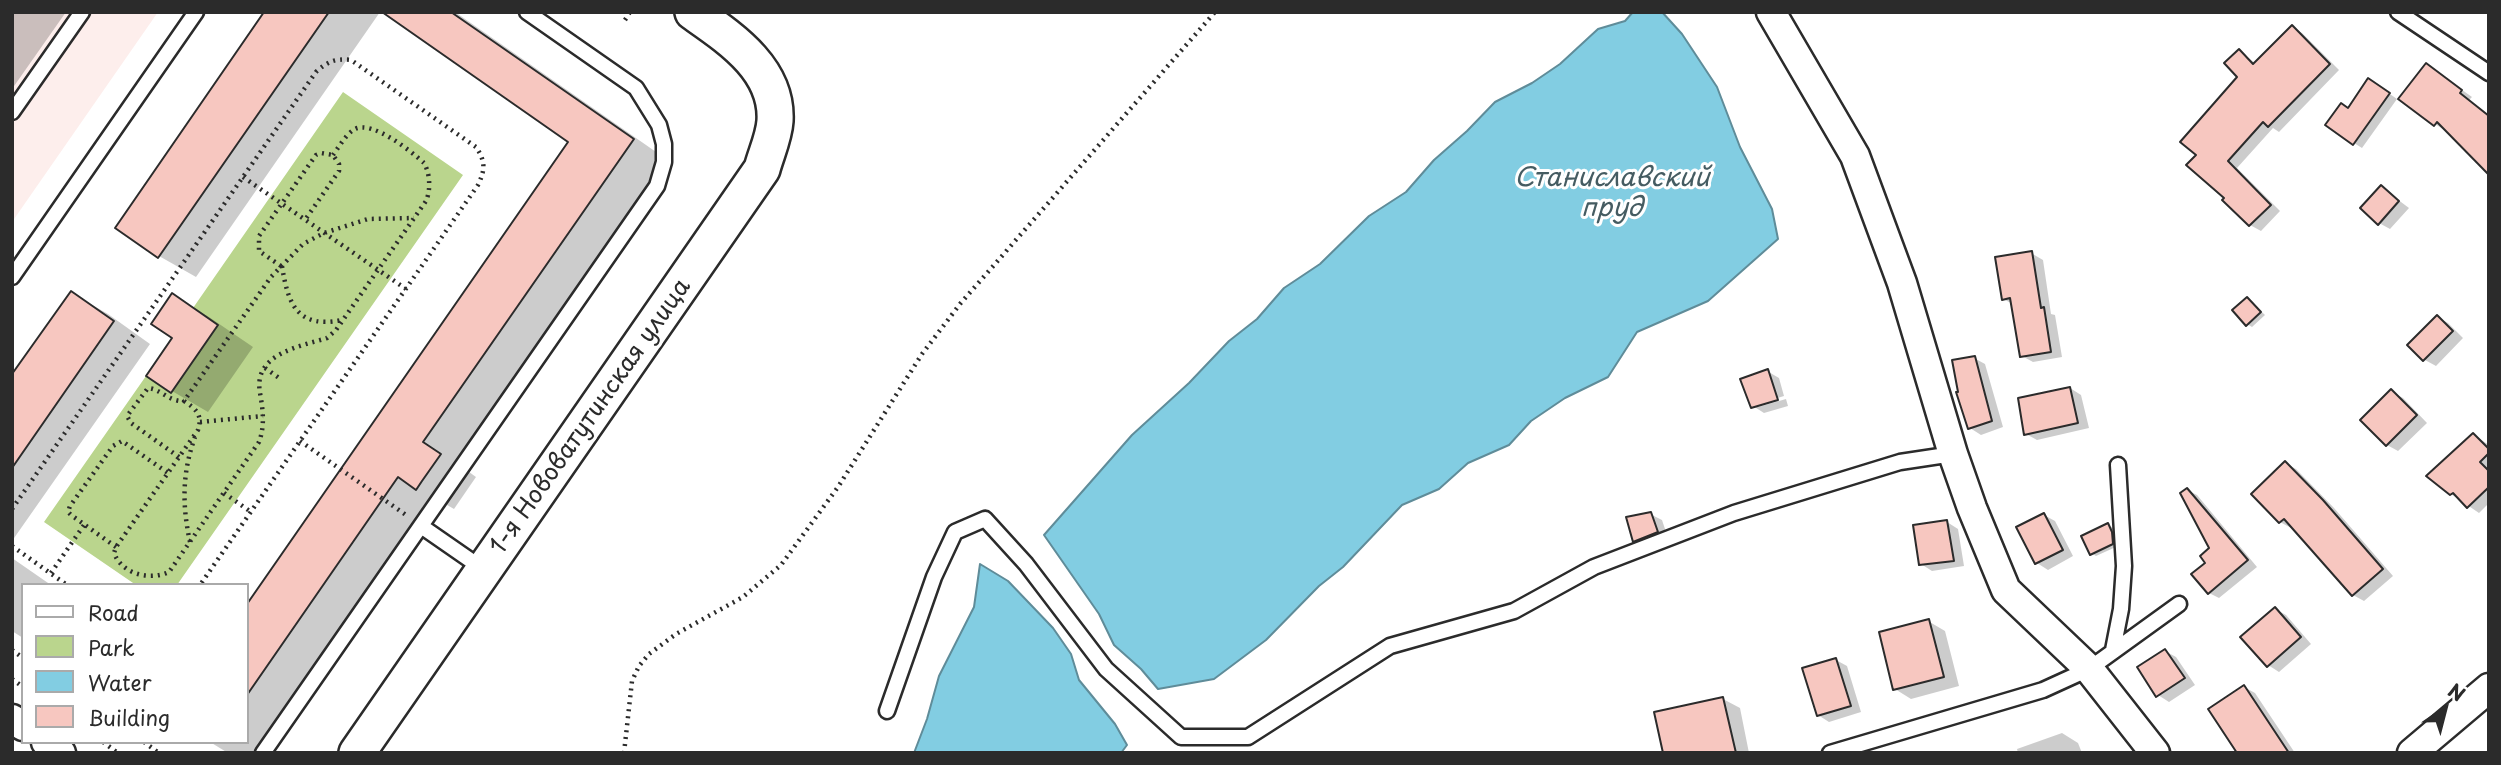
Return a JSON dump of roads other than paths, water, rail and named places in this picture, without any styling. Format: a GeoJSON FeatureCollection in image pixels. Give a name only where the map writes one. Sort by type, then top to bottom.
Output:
{"type":"FeatureCollection","features":[{"type":"Feature","properties":{"kind":"street","name":"1-я Нововатутинская улица"},"geometry":{"type":"LineString","coordinates":[[357,753],[762,169],[775,122],[772,97],[758,66],[734,41],[693,12]]}},
{"type":"Feature","properties":{"kind":"street"},"geometry":{"type":"LineString","coordinates":[[1771,12],[1855,156],[1902,283],[1972,509],[2006,590],[2089,669],[2155,753]]}},
{"type":"Feature","properties":{"kind":"street"},"geometry":{"type":"LineString","coordinates":[[2412,753],[2489,688]]}},
{"type":"Feature","properties":{"kind":"lane"},"geometry":{"type":"LineString","coordinates":[[12,112],[82,12]]}},
{"type":"Feature","properties":{"kind":"lane"},"geometry":{"type":"LineString","coordinates":[[12,277],[196,12]]}},
{"type":"Feature","properties":{"kind":"lane"},"geometry":{"type":"LineString","coordinates":[[263,753],[657,186],[664,162],[664,144],[659,125],[636,88],[527,12]]}},
{"type":"Feature","properties":{"kind":"lane"},"geometry":{"type":"LineString","coordinates":[[2398,12],[2489,73]]}},
{"type":"Feature","properties":{"kind":"lane"},"geometry":{"type":"LineString","coordinates":[[887,710],[929,589],[955,533],[985,519],[1026,564],[1106,669],[1181,737],[1248,737],[1390,646],[1514,611],[1594,567],[1734,513],[1900,462],[1953,454]]}},
{"type":"Feature","properties":{"kind":"lane"},"geometry":{"type":"LineString","coordinates":[[2113,650],[2124,566],[2118,465]]}},
{"type":"Feature","properties":{"kind":"lane"},"geometry":{"type":"LineString","coordinates":[[421,526],[484,570]]}},
{"type":"Feature","properties":{"kind":"lane"},"geometry":{"type":"LineString","coordinates":[[1830,753],[2043,690],[2089,669],[2179,604]]}},
{"type":"Feature","properties":{"kind":"water","name":"Станиславский пруд"},"geometry":{"type":"Polygon","coordinates":[[[1633,12],[1662,12],[1682,34],[1717,87],[1740,147],[1772,209],[1778,239],[1708,301],[1637,332],[1608,377],[1565,398],[1531,421],[1509,445],[1468,463],[1439,489],[1402,505],[1343,567],[1319,586],[1266,640],[1214,679],[1158,689],[1141,669],[1114,645],[1099,614],[1044,535],[1132,435],[1189,383],[1229,341],[1257,319],[1284,288],[1320,264],[1369,216],[1406,192],[1434,160],[1495,102],[1532,83],[1560,64],[1598,29],[1625,21],[1633,12]]]}},
{"type":"Feature","properties":{"kind":"water"},"geometry":{"type":"Polygon","coordinates":[[[980,564],[1008,581],[1053,628],[1071,654],[1079,680],[1115,724],[1127,745],[1121,753],[914,753],[939,676],[974,607],[980,564]]]}}]}
